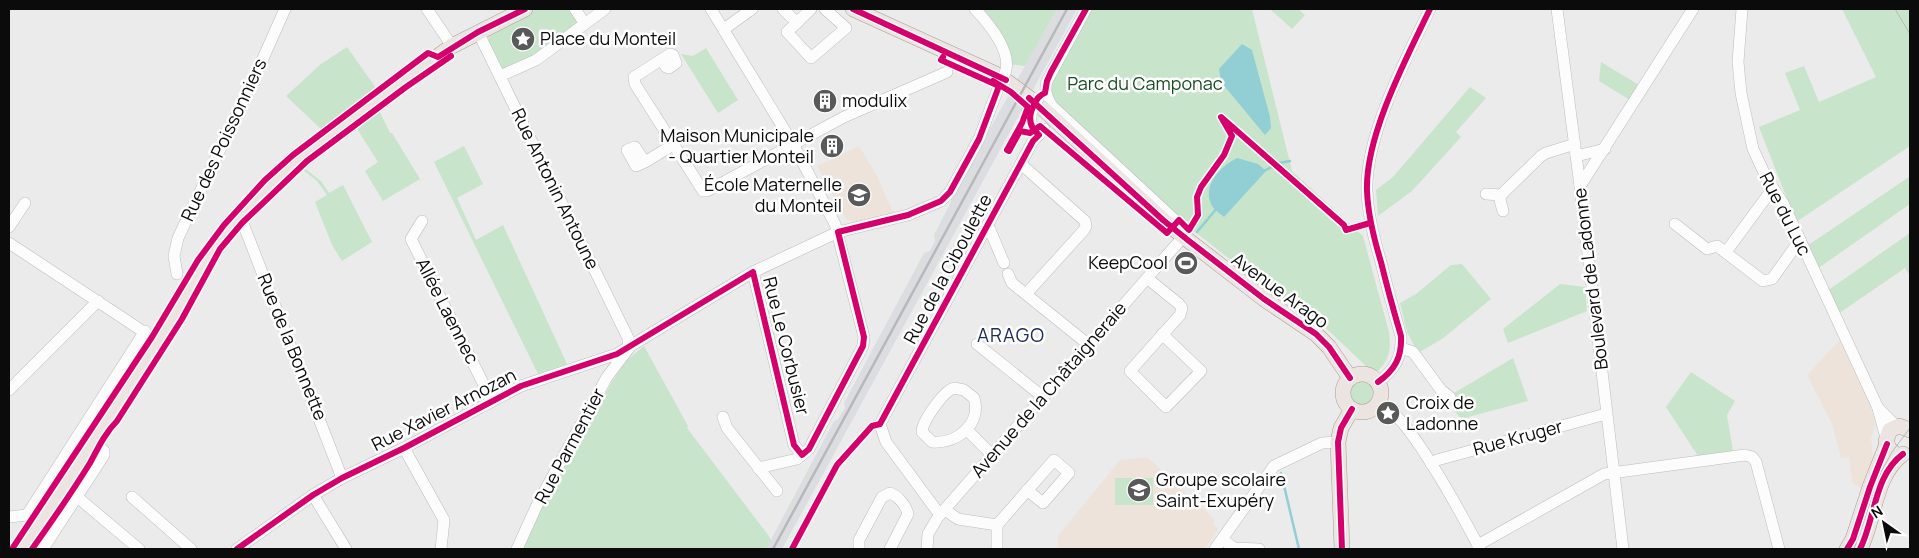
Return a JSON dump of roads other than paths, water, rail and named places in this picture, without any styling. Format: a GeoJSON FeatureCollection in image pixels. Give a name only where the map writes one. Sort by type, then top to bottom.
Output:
{"type":"FeatureCollection","features":[{"type":"Feature","properties":{"kind":"main road"},"geometry":{"type":"LineString","coordinates":[[20,549],[94,441],[158,341],[205,261],[238,218],[269,187],[313,148],[452,46],[525,9]]}},
{"type":"Feature","properties":{"kind":"main road","name":"Avenue Arago"},"geometry":{"type":"LineString","coordinates":[[853,9],[1008,81],[1040,106],[1183,237],[1264,298],[1316,334],[1329,347],[1350,378]]}},
{"type":"Feature","properties":{"kind":"main road"},"geometry":{"type":"LineString","coordinates":[[1362,373],[1368,374],[1378,382],[1381,389],[1379,402],[1374,408],[1359,412],[1347,405],[1343,394],[1346,382],[1350,378],[1362,373]]}},
{"type":"Feature","properties":{"kind":"main road"},"geometry":{"type":"LineString","coordinates":[[1342,549],[1338,442],[1342,428],[1352,409]]}},
{"type":"Feature","properties":{"kind":"main road"},"geometry":{"type":"LineString","coordinates":[[1847,549],[1853,540],[1890,430],[1906,424]]}},
{"type":"Feature","properties":{"kind":"main road"},"geometry":{"type":"LineString","coordinates":[[1886,441],[1892,452],[1907,452]]}},
{"type":"Feature","properties":{"kind":"main road"},"geometry":{"type":"LineString","coordinates":[[1860,549],[1879,491],[1894,464],[1907,452]]}},
{"type":"Feature","properties":{"kind":"street","name":"Rue des Poissonniers"},"geometry":{"type":"LineString","coordinates":[[177,274],[174,256],[178,238],[285,9]]}},
{"type":"Feature","properties":{"kind":"street"},"geometry":{"type":"LineString","coordinates":[[427,9],[452,46]]}},
{"type":"Feature","properties":{"kind":"street"},"geometry":{"type":"LineString","coordinates":[[575,9],[585,24]]}},
{"type":"Feature","properties":{"kind":"street"},"geometry":{"type":"LineString","coordinates":[[500,76],[536,60],[605,9]]}},
{"type":"Feature","properties":{"kind":"street"},"geometry":{"type":"LineString","coordinates":[[711,9],[793,144],[836,224],[864,337],[863,346],[809,449],[797,459],[758,468]]}},
{"type":"Feature","properties":{"kind":"street"},"geometry":{"type":"LineString","coordinates":[[724,29],[752,9]]}},
{"type":"Feature","properties":{"kind":"street"},"geometry":{"type":"LineString","coordinates":[[783,9],[797,23]]}},
{"type":"Feature","properties":{"kind":"street"},"geometry":{"type":"LineString","coordinates":[[811,9],[787,32],[811,58],[846,28],[826,9]]}},
{"type":"Feature","properties":{"kind":"street","name":"Rue Xavier Arnozan"},"geometry":{"type":"LineString","coordinates":[[237,549],[313,495],[342,478],[404,448],[521,386],[617,354],[753,272],[838,232],[908,216],[941,200],[950,192],[979,139],[1006,68],[1004,50],[975,9]]}},
{"type":"Feature","properties":{"kind":"street"},"geometry":{"type":"LineString","coordinates":[[1086,9],[1051,72],[1042,95],[1180,225],[1183,237]]}},
{"type":"Feature","properties":{"kind":"street"},"geometry":{"type":"LineString","coordinates":[[1378,382],[1394,368],[1401,348],[1401,336],[1370,223],[1367,180],[1372,150],[1383,116],[1430,9]]}},
{"type":"Feature","properties":{"kind":"street","name":"Boulevard de Ladonne"},"geometry":{"type":"LineString","coordinates":[[1556,9],[1580,186],[1623,549]]}},
{"type":"Feature","properties":{"kind":"street"},"geometry":{"type":"LineString","coordinates":[[1580,186],[1694,9]]}},
{"type":"Feature","properties":{"kind":"street","name":"Rue du Luc"},"geometry":{"type":"LineString","coordinates":[[1742,9],[1738,62],[1741,93],[1753,149],[1783,203],[1878,408],[1886,441]]}},
{"type":"Feature","properties":{"kind":"street","name":"Rue Antonin Antoune"},"geometry":{"type":"LineString","coordinates":[[478,32],[628,338],[629,348]]}},
{"type":"Feature","properties":{"kind":"street"},"geometry":{"type":"LineString","coordinates":[[662,60],[634,77],[635,84],[704,191],[844,117],[947,72]]}},
{"type":"Feature","properties":{"kind":"street","name":"Rue de la Ciboulette"},"geometry":{"type":"LineString","coordinates":[[942,512],[886,442],[880,424],[1021,164],[1041,132],[1030,122],[1032,110],[1042,95]]}},
{"type":"Feature","properties":{"kind":"street"},"geometry":{"type":"LineString","coordinates":[[1502,211],[1500,200],[1502,196],[1541,156],[1574,144]]}},
{"type":"Feature","properties":{"kind":"street"},"geometry":{"type":"LineString","coordinates":[[645,162],[673,145]]}},
{"type":"Feature","properties":{"kind":"street"},"geometry":{"type":"LineString","coordinates":[[1576,156],[1605,149]]}},
{"type":"Feature","properties":{"kind":"street"},"geometry":{"type":"LineString","coordinates":[[1021,164],[1085,222],[1086,226],[1026,294]]}},
{"type":"Feature","properties":{"kind":"street"},"geometry":{"type":"LineString","coordinates":[[1726,252],[1773,188]]}},
{"type":"Feature","properties":{"kind":"street"},"geometry":{"type":"LineString","coordinates":[[1486,194],[1502,196]]}},
{"type":"Feature","properties":{"kind":"street"},"geometry":{"type":"LineString","coordinates":[[9,227],[25,203]]}},
{"type":"Feature","properties":{"kind":"street","name":"Rue de la Bonnette"},"geometry":{"type":"LineString","coordinates":[[238,218],[244,226],[342,478]]}},
{"type":"Feature","properties":{"kind":"street","name":"Allée Laennec"},"geometry":{"type":"LineString","coordinates":[[422,221],[411,239],[492,401]]}},
{"type":"Feature","properties":{"kind":"street"},"geometry":{"type":"LineString","coordinates":[[1675,224],[1708,249],[1717,246],[1763,281],[1772,279],[1800,240]]}},
{"type":"Feature","properties":{"kind":"street"},"geometry":{"type":"LineString","coordinates":[[987,228],[990,230],[1012,283],[1089,345]]}},
{"type":"Feature","properties":{"kind":"street","name":"Avenue de la Châtaigneraie"},"geometry":{"type":"LineString","coordinates":[[926,549],[928,534],[942,512],[1183,237]]}},
{"type":"Feature","properties":{"kind":"street"},"geometry":{"type":"LineString","coordinates":[[9,243],[158,341]]}},
{"type":"Feature","properties":{"kind":"street","name":"Rue Le Corbusier"},"geometry":{"type":"LineString","coordinates":[[753,272],[794,445],[802,455]]}},
{"type":"Feature","properties":{"kind":"street"},"geometry":{"type":"LineString","coordinates":[[1147,278],[1182,308],[1180,315],[1162,334],[1130,371],[1166,408],[1201,370],[1162,334]]}},
{"type":"Feature","properties":{"kind":"street"},"geometry":{"type":"LineString","coordinates":[[9,390],[98,301]]}},
{"type":"Feature","properties":{"kind":"street"},"geometry":{"type":"LineString","coordinates":[[9,517],[27,515],[145,331]]}},
{"type":"Feature","properties":{"kind":"street"},"geometry":{"type":"LineString","coordinates":[[977,344],[1043,397]]}},
{"type":"Feature","properties":{"kind":"street","name":"Rue Parmentier"},"geometry":{"type":"LineString","coordinates":[[517,549],[537,505],[603,386],[629,348]]}},
{"type":"Feature","properties":{"kind":"street"},"geometry":{"type":"LineString","coordinates":[[1401,348],[1412,352],[1441,390],[1450,397]]}},
{"type":"Feature","properties":{"kind":"street"},"geometry":{"type":"LineString","coordinates":[[959,388],[972,396],[976,405],[976,416],[967,430],[951,438],[932,442],[924,436],[922,427],[943,395],[950,389],[959,388]]}},
{"type":"Feature","properties":{"kind":"street"},"geometry":{"type":"LineString","coordinates":[[1379,402],[1385,404],[1399,417],[1431,464],[1479,548],[1604,474],[1614,471],[1745,455],[1752,457],[1756,462],[1779,549]]}},
{"type":"Feature","properties":{"kind":"street","name":"Rue du Luc"},"geometry":{"type":"LineString","coordinates":[[1878,408],[1893,423],[1906,424]]}},
{"type":"Feature","properties":{"kind":"street","name":"Rue Kruger"},"geometry":{"type":"LineString","coordinates":[[1431,464],[1437,460],[1606,414]]}},
{"type":"Feature","properties":{"kind":"street"},"geometry":{"type":"LineString","coordinates":[[723,417],[728,428],[777,491]]}},
{"type":"Feature","properties":{"kind":"street"},"geometry":{"type":"LineString","coordinates":[[967,430],[992,455]]}},
{"type":"Feature","properties":{"kind":"street"},"geometry":{"type":"LineString","coordinates":[[44,549],[76,496],[104,455],[104,451],[94,441]]}},
{"type":"Feature","properties":{"kind":"street"},"geometry":{"type":"LineString","coordinates":[[1214,549],[1274,466],[1322,443],[1338,442]]}},
{"type":"Feature","properties":{"kind":"street"},"geometry":{"type":"LineString","coordinates":[[404,448],[444,520],[441,549]]}},
{"type":"Feature","properties":{"kind":"street"},"geometry":{"type":"LineString","coordinates":[[997,549],[997,524],[1027,490]]}},
{"type":"Feature","properties":{"kind":"street"},"geometry":{"type":"LineString","coordinates":[[859,549],[860,540],[882,497],[890,493],[896,495],[905,506],[908,514],[890,549]]}},
{"type":"Feature","properties":{"kind":"street"},"geometry":{"type":"LineString","coordinates":[[313,495],[346,549]]}},
{"type":"Feature","properties":{"kind":"street"},"geometry":{"type":"LineString","coordinates":[[76,496],[139,549]]}},
{"type":"Feature","properties":{"kind":"street"},"geometry":{"type":"LineString","coordinates":[[132,497],[191,549]]}},
{"type":"Feature","properties":{"kind":"street"},"geometry":{"type":"LineString","coordinates":[[942,512],[958,518],[997,524]]}},
{"type":"Feature","properties":{"kind":"street"},"geometry":{"type":"LineString","coordinates":[[1222,539],[1234,548],[1259,549]]}},
{"type":"Feature","properties":{"kind":"water"},"geometry":{"type":"Polygon","coordinates":[[[1242,44],[1252,50],[1270,117],[1271,128],[1265,135],[1221,82],[1219,69],[1242,44]]]}},
{"type":"Feature","properties":{"kind":"water"},"geometry":{"type":"Polygon","coordinates":[[[1237,158],[1258,164],[1266,171],[1224,217],[1212,206],[1209,191],[1214,177],[1219,171],[1237,158]]]}},
{"type":"Feature","properties":{"kind":"waterway"},"geometry":{"type":"LineString","coordinates":[[1264,171],[1279,163],[1290,161]]}},
{"type":"Feature","properties":{"kind":"waterway"},"geometry":{"type":"LineString","coordinates":[[1197,232],[1217,208]]}},
{"type":"Feature","properties":{"kind":"waterway"},"geometry":{"type":"LineString","coordinates":[[1281,473],[1299,549]]}},
{"type":"Feature","properties":{"kind":"tram line"},"geometry":{"type":"LineString","coordinates":[[1895,9],[1910,34]]}},
{"type":"Feature","properties":{"kind":"tram line"},"geometry":{"type":"LineString","coordinates":[[1854,549],[1881,472],[1892,452],[1910,428]]}},
{"type":"Feature","properties":{"kind":"railway"},"geometry":{"type":"LineString","coordinates":[[773,549],[1067,9]]}},
{"type":"Feature","properties":{"kind":"place","name":"Place du Monteil"},"geometry":{"type":"Point","coordinates":[523,39]}},
{"type":"Feature","properties":{"kind":"place","name":"modulix"},"geometry":{"type":"Point","coordinates":[825,101]}},
{"type":"Feature","properties":{"kind":"place","name":"Maison Municipale - Quartier Monteil"},"geometry":{"type":"Point","coordinates":[832,146]}},
{"type":"Feature","properties":{"kind":"place","name":"École Maternelle du Monteil"},"geometry":{"type":"Point","coordinates":[859,195]}},
{"type":"Feature","properties":{"kind":"place","name":"KeepCool"},"geometry":{"type":"Point","coordinates":[1186,263]}},
{"type":"Feature","properties":{"kind":"place","name":"Croix de Ladonne"},"geometry":{"type":"Point","coordinates":[1388,413]}},
{"type":"Feature","properties":{"kind":"place","name":"Groupe scolaire Saint-Exupéry"},"geometry":{"type":"Point","coordinates":[1139,490]}},
{"type":"Feature","properties":{"kind":"district","name":"ARAGO"},"geometry":{"type":"Point","coordinates":[1011,335]}},
{"type":"Feature","properties":{"kind":"park label","name":"Parc du Camponac"},"geometry":{"type":"Point","coordinates":[1145,84]}}]}
